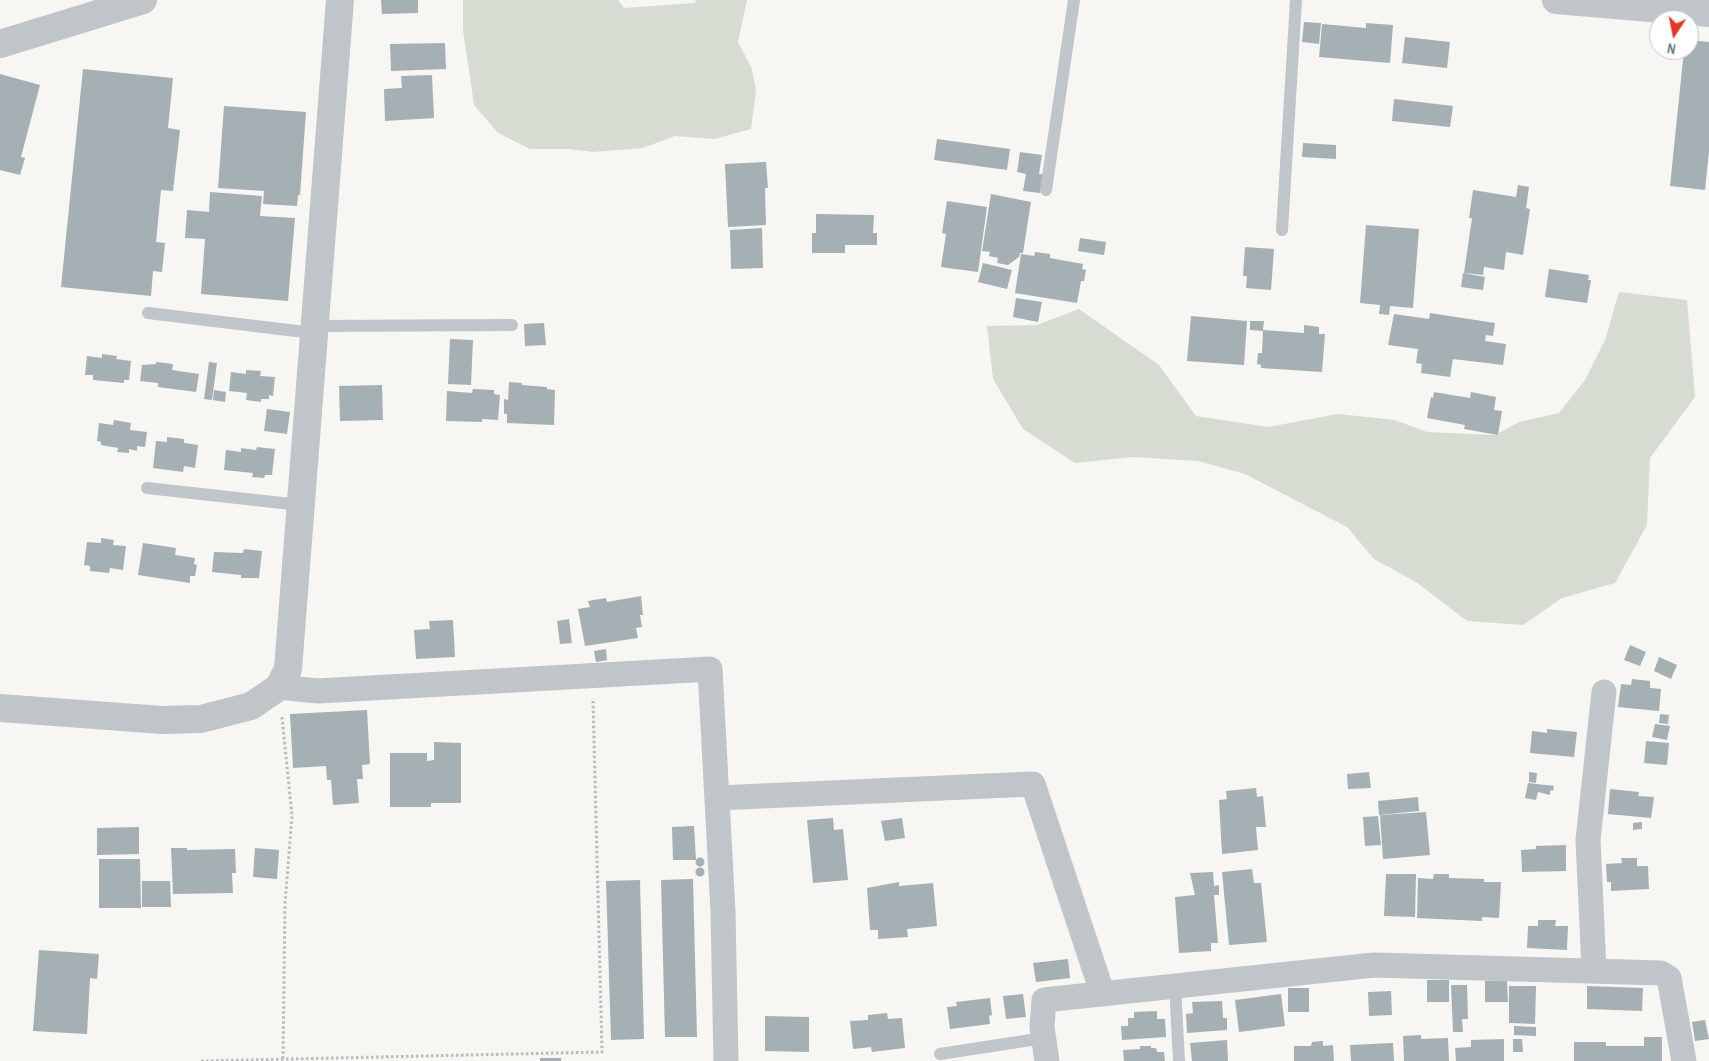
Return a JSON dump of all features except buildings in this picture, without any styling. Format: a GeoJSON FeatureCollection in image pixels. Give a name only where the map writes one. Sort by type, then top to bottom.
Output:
{"type":"FeatureCollection","features":[{"type":"Feature","properties":{"kind":"street"},"geometry":{"type":"LineString","coordinates":[[0,44],[143,0]]}},
{"type":"Feature","properties":{"kind":"street"},"geometry":{"type":"LineString","coordinates":[[0,708],[162,720],[201,719],[251,706],[279,687],[288,670],[340,0]]}},
{"type":"Feature","properties":{"kind":"street"},"geometry":{"type":"LineString","coordinates":[[1556,0],[1674,5],[1709,13]]}},
{"type":"Feature","properties":{"kind":"street"},"geometry":{"type":"LineString","coordinates":[[279,687],[318,691],[710,669],[723,922],[726,1061]]}},
{"type":"Feature","properties":{"kind":"street"},"geometry":{"type":"LineString","coordinates":[[1594,970],[1588,840],[1604,692]]}},
{"type":"Feature","properties":{"kind":"street"},"geometry":{"type":"LineString","coordinates":[[717,798],[1033,784],[1102,992]]}},
{"type":"Feature","properties":{"kind":"street"},"geometry":{"type":"LineString","coordinates":[[1045,1049],[1042,1027],[1044,1000],[1102,992],[1374,965],[1661,973],[1669,978],[1684,1061]]}},
{"type":"Feature","properties":{"kind":"lane"},"geometry":{"type":"LineString","coordinates":[[1046,190],[1074,0]]}},
{"type":"Feature","properties":{"kind":"lane"},"geometry":{"type":"LineString","coordinates":[[1282,230],[1296,0]]}},
{"type":"Feature","properties":{"kind":"lane"},"geometry":{"type":"LineString","coordinates":[[148,313],[314,329],[512,325]]}},
{"type":"Feature","properties":{"kind":"lane"},"geometry":{"type":"LineString","coordinates":[[147,488],[300,505]]}},
{"type":"Feature","properties":{"kind":"lane"},"geometry":{"type":"LineString","coordinates":[[1175,985],[1179,1061]]}},
{"type":"Feature","properties":{"kind":"lane"},"geometry":{"type":"LineString","coordinates":[[940,1054],[1045,1049]]}},
{"type":"Feature","properties":{"kind":"path"},"geometry":{"type":"LineString","coordinates":[[201,1061],[602,1052],[592,676]]}},
{"type":"Feature","properties":{"kind":"path"},"geometry":{"type":"LineString","coordinates":[[279,687],[292,816],[285,904],[283,1058]]}},
{"type":"Feature","properties":{"kind":"shaded area"},"geometry":{"type":"Polygon","coordinates":[[[463,0],[618,0],[624,8],[695,3],[696,0],[747,0],[738,42],[752,69],[756,91],[751,129],[715,139],[675,136],[643,148],[593,152],[569,149],[530,149],[498,133],[474,105],[463,30],[463,0]]]}},
{"type":"Feature","properties":{"kind":"shaded area"},"geometry":{"type":"Polygon","coordinates":[[[1619,292],[1687,300],[1695,397],[1650,458],[1647,525],[1615,583],[1562,598],[1523,625],[1467,621],[1416,582],[1374,559],[1347,527],[1245,474],[1198,461],[1133,457],[1075,463],[1023,429],[993,379],[987,326],[1037,325],[1079,309],[1159,365],[1196,416],[1268,427],[1338,414],[1395,420],[1427,432],[1495,435],[1519,422],[1559,413],[1585,380],[1605,340],[1619,292]]]}}]}
